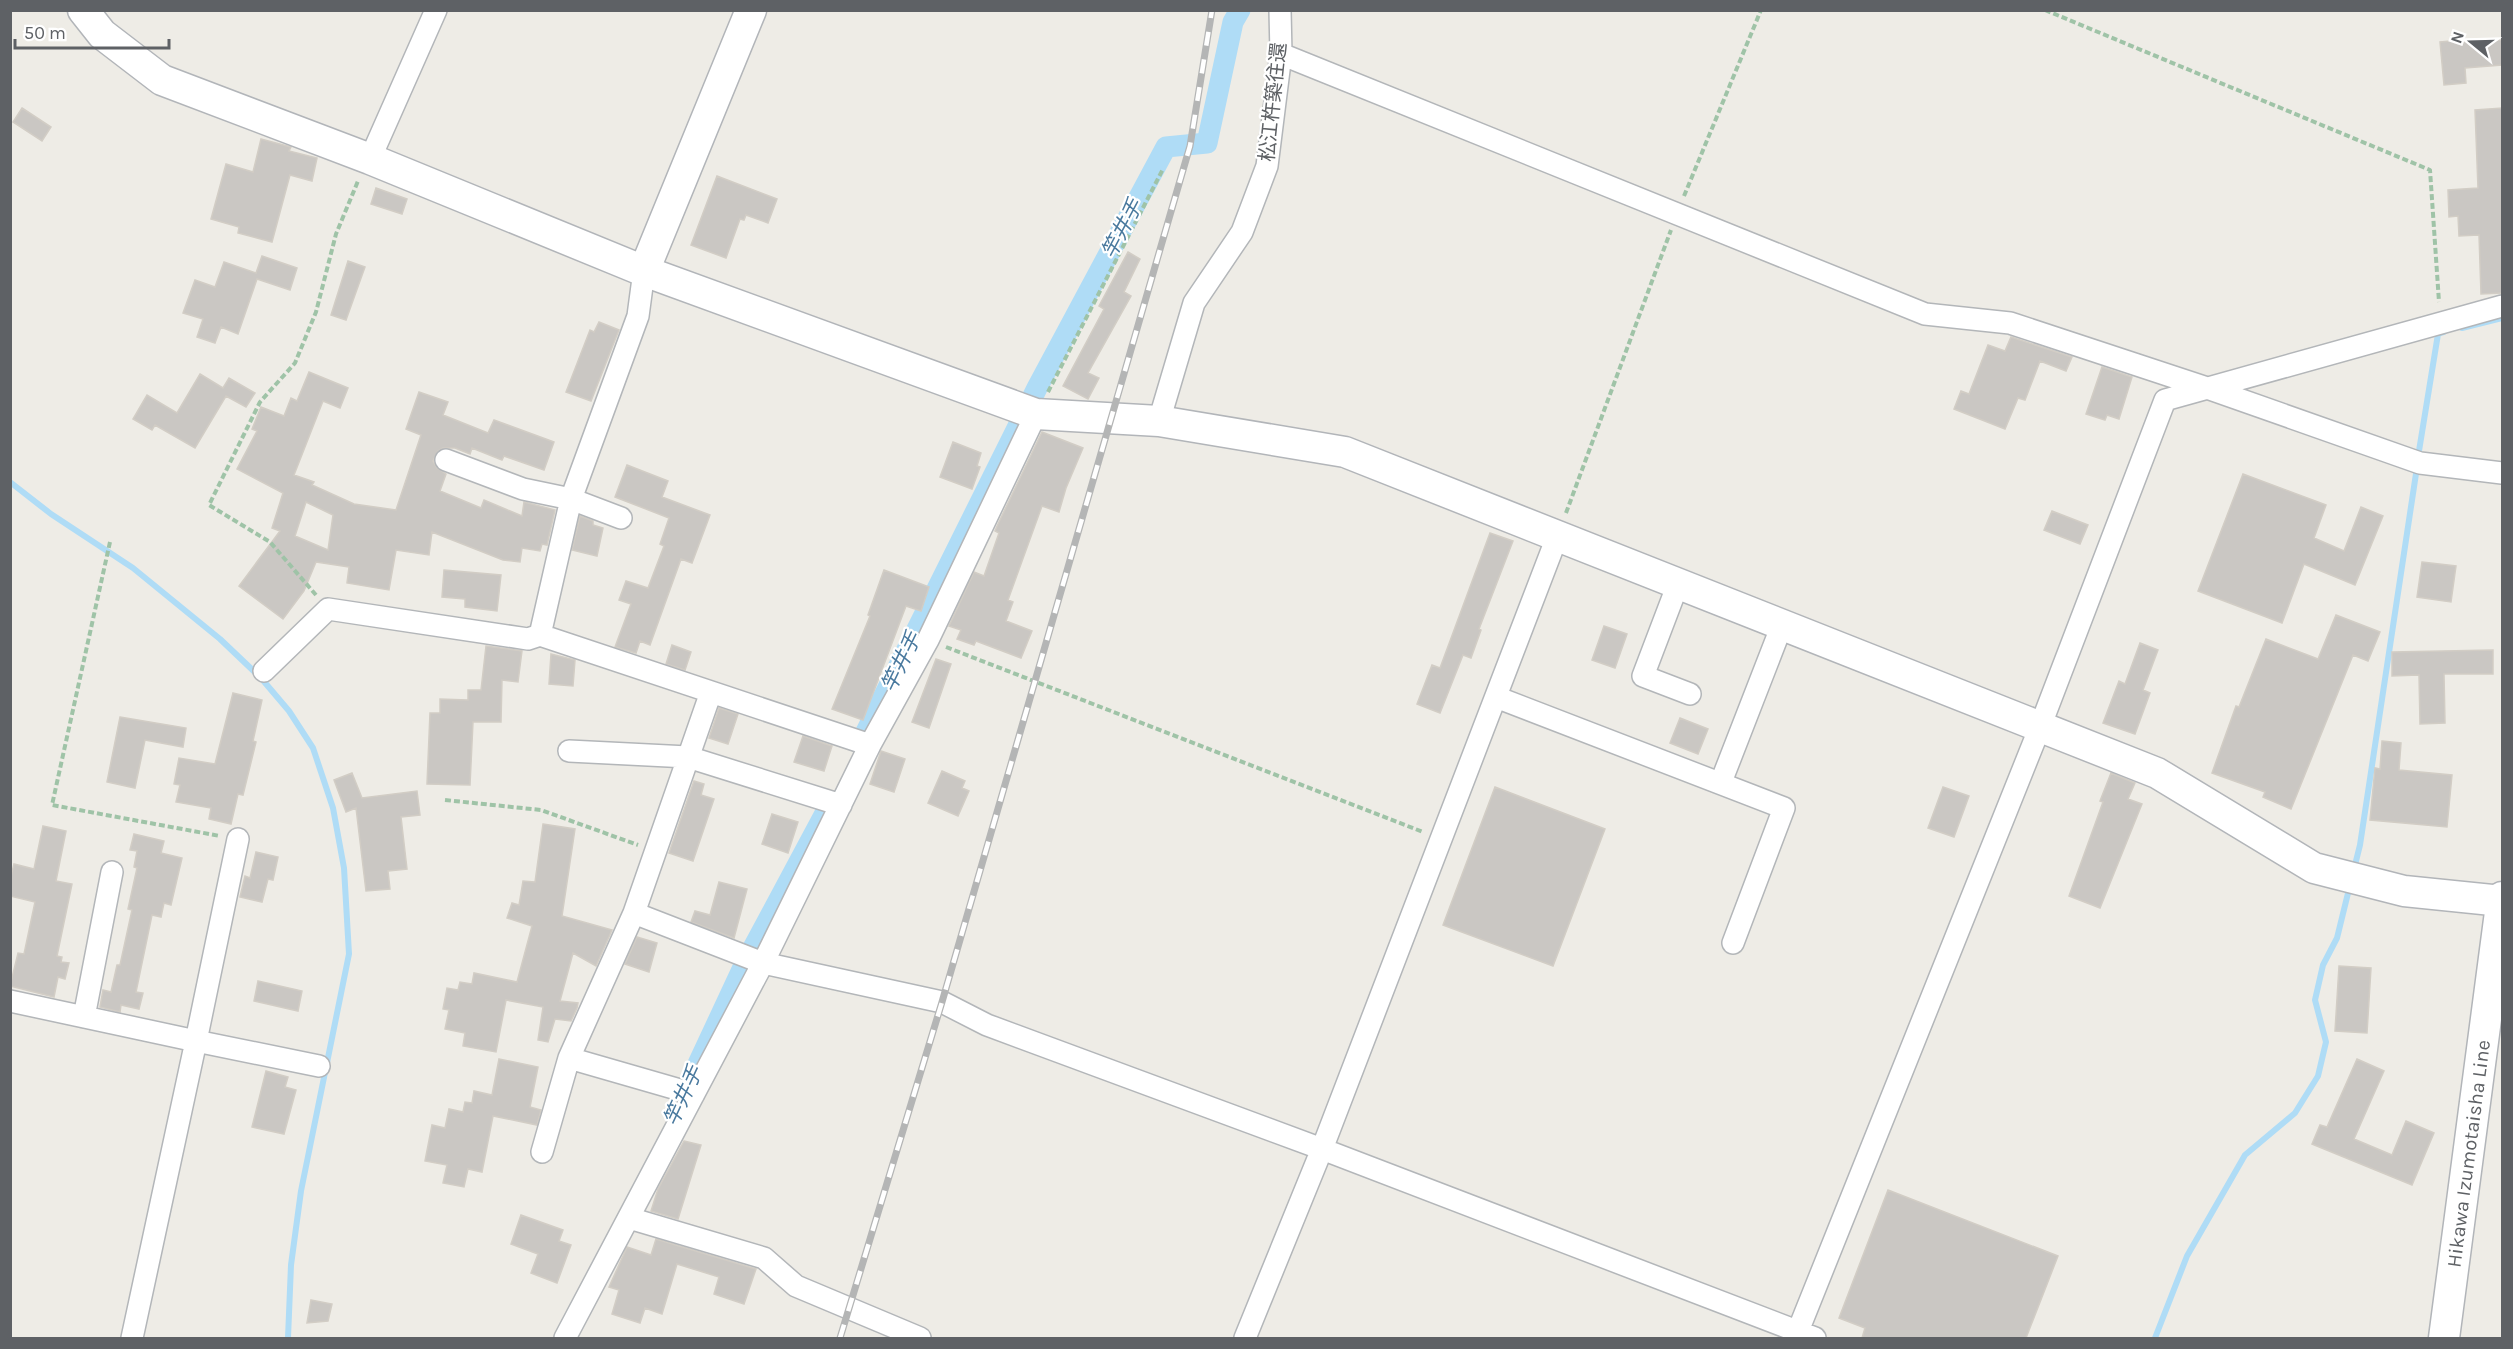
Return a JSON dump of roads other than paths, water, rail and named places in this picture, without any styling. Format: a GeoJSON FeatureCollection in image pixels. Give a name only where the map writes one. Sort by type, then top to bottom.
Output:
{"type":"FeatureCollection","features":[{"type":"Feature","properties":{"kind":"street"},"geometry":{"type":"LineString","coordinates":[[83,10],[102,34],[162,80],[370,159],[644,270],[1036,414],[1159,421],[1345,452],[2157,773],[2314,868],[2404,891],[2502,901]]}},
{"type":"Feature","properties":{"kind":"street"},"geometry":{"type":"LineString","coordinates":[[370,159],[436,10]]}},
{"type":"Feature","properties":{"kind":"street"},"geometry":{"type":"LineString","coordinates":[[540,635],[571,499],[638,316],[644,270],[751,10]]}},
{"type":"Feature","properties":{"kind":"street","name":"松江杵築往還"},"geometry":{"type":"LineString","coordinates":[[1159,421],[1194,303],[1242,232],[1267,166],[1281,54],[1280,10]]}},
{"type":"Feature","properties":{"kind":"street"},"geometry":{"type":"LineString","coordinates":[[1281,54],[1925,314],[2010,324],[2210,389],[2420,463],[2502,473]]}},
{"type":"Feature","properties":{"kind":"street"},"geometry":{"type":"LineString","coordinates":[[634,912],[763,963],[942,1002],[987,1025],[1322,1149],[1807,1335],[2165,399],[2210,389],[2502,306]]}},
{"type":"Feature","properties":{"kind":"street"},"geometry":{"type":"LineString","coordinates":[[566,1338],[763,963],[870,745],[928,640],[1036,414]]}},
{"type":"Feature","properties":{"kind":"street"},"geometry":{"type":"LineString","coordinates":[[446,460],[523,489],[571,499],[621,518]]}},
{"type":"Feature","properties":{"kind":"street"},"geometry":{"type":"LineString","coordinates":[[1245,1338],[1322,1149],[1557,537]]}},
{"type":"Feature","properties":{"kind":"street"},"geometry":{"type":"LineString","coordinates":[[1678,584],[1643,676],[1690,694]]}},
{"type":"Feature","properties":{"kind":"street"},"geometry":{"type":"LineString","coordinates":[[264,670],[328,609],[528,639],[540,635],[870,745]]}},
{"type":"Feature","properties":{"kind":"street"},"geometry":{"type":"LineString","coordinates":[[1721,782],[1782,626]]}},
{"type":"Feature","properties":{"kind":"street"},"geometry":{"type":"LineString","coordinates":[[542,1152],[569,1058],[634,912],[711,692]]}},
{"type":"Feature","properties":{"kind":"street"},"geometry":{"type":"LineString","coordinates":[[1496,697],[1784,808],[1733,943]]}},
{"type":"Feature","properties":{"kind":"street"},"geometry":{"type":"LineString","coordinates":[[569,751],[688,757],[841,805]]}},
{"type":"Feature","properties":{"kind":"street"},"geometry":{"type":"LineString","coordinates":[[132,1338],[238,839]]}},
{"type":"Feature","properties":{"kind":"street"},"geometry":{"type":"LineString","coordinates":[[84,1017],[112,872]]}},
{"type":"Feature","properties":{"kind":"street","name":"Hikawa Izumotaisha Line"},"geometry":{"type":"LineString","coordinates":[[2444,1338],[2495,1010],[2502,897]]}},
{"type":"Feature","properties":{"kind":"street"},"geometry":{"type":"LineString","coordinates":[[10,1001],[320,1066]]}},
{"type":"Feature","properties":{"kind":"street"},"geometry":{"type":"LineString","coordinates":[[569,1058],[694,1094]]}},
{"type":"Feature","properties":{"kind":"street"},"geometry":{"type":"LineString","coordinates":[[628,1218],[764,1258],[796,1286],[920,1338]]}},
{"type":"Feature","properties":{"kind":"waterway","name":"竿井手"},"geometry":{"type":"LineString","coordinates":[[860,744],[1037,388],[1166,147],[1207,143],[1233,22],[1240,10]]}},
{"type":"Feature","properties":{"kind":"waterway"},"geometry":{"type":"LineString","coordinates":[[2462,328],[2502,318]]}},
{"type":"Feature","properties":{"kind":"waterway"},"geometry":{"type":"LineString","coordinates":[[2418,457],[2438,334],[2444,332]]}},
{"type":"Feature","properties":{"kind":"waterway"},"geometry":{"type":"LineString","coordinates":[[2354,869],[2360,845],[2417,467]]}},
{"type":"Feature","properties":{"kind":"waterway"},"geometry":{"type":"LineString","coordinates":[[10,482],[51,514],[133,568],[220,639],[261,678],[289,711],[313,748],[333,808],[344,868],[349,954],[301,1191],[291,1265],[288,1338]]}},
{"type":"Feature","properties":{"kind":"waterway","name":"竿井手"},"geometry":{"type":"LineString","coordinates":[[690,1081],[746,961],[829,806]]}},
{"type":"Feature","properties":{"kind":"waterway"},"geometry":{"type":"LineString","coordinates":[[2155,1338],[2187,1256],[2245,1155],[2295,1113],[2318,1076],[2326,1042],[2315,1000],[2323,965],[2337,938],[2350,885]]}},
{"type":"Feature","properties":{"kind":"railway"},"geometry":{"type":"LineString","coordinates":[[840,1338],[942,1002],[1190,146],[1212,10]]}}]}
